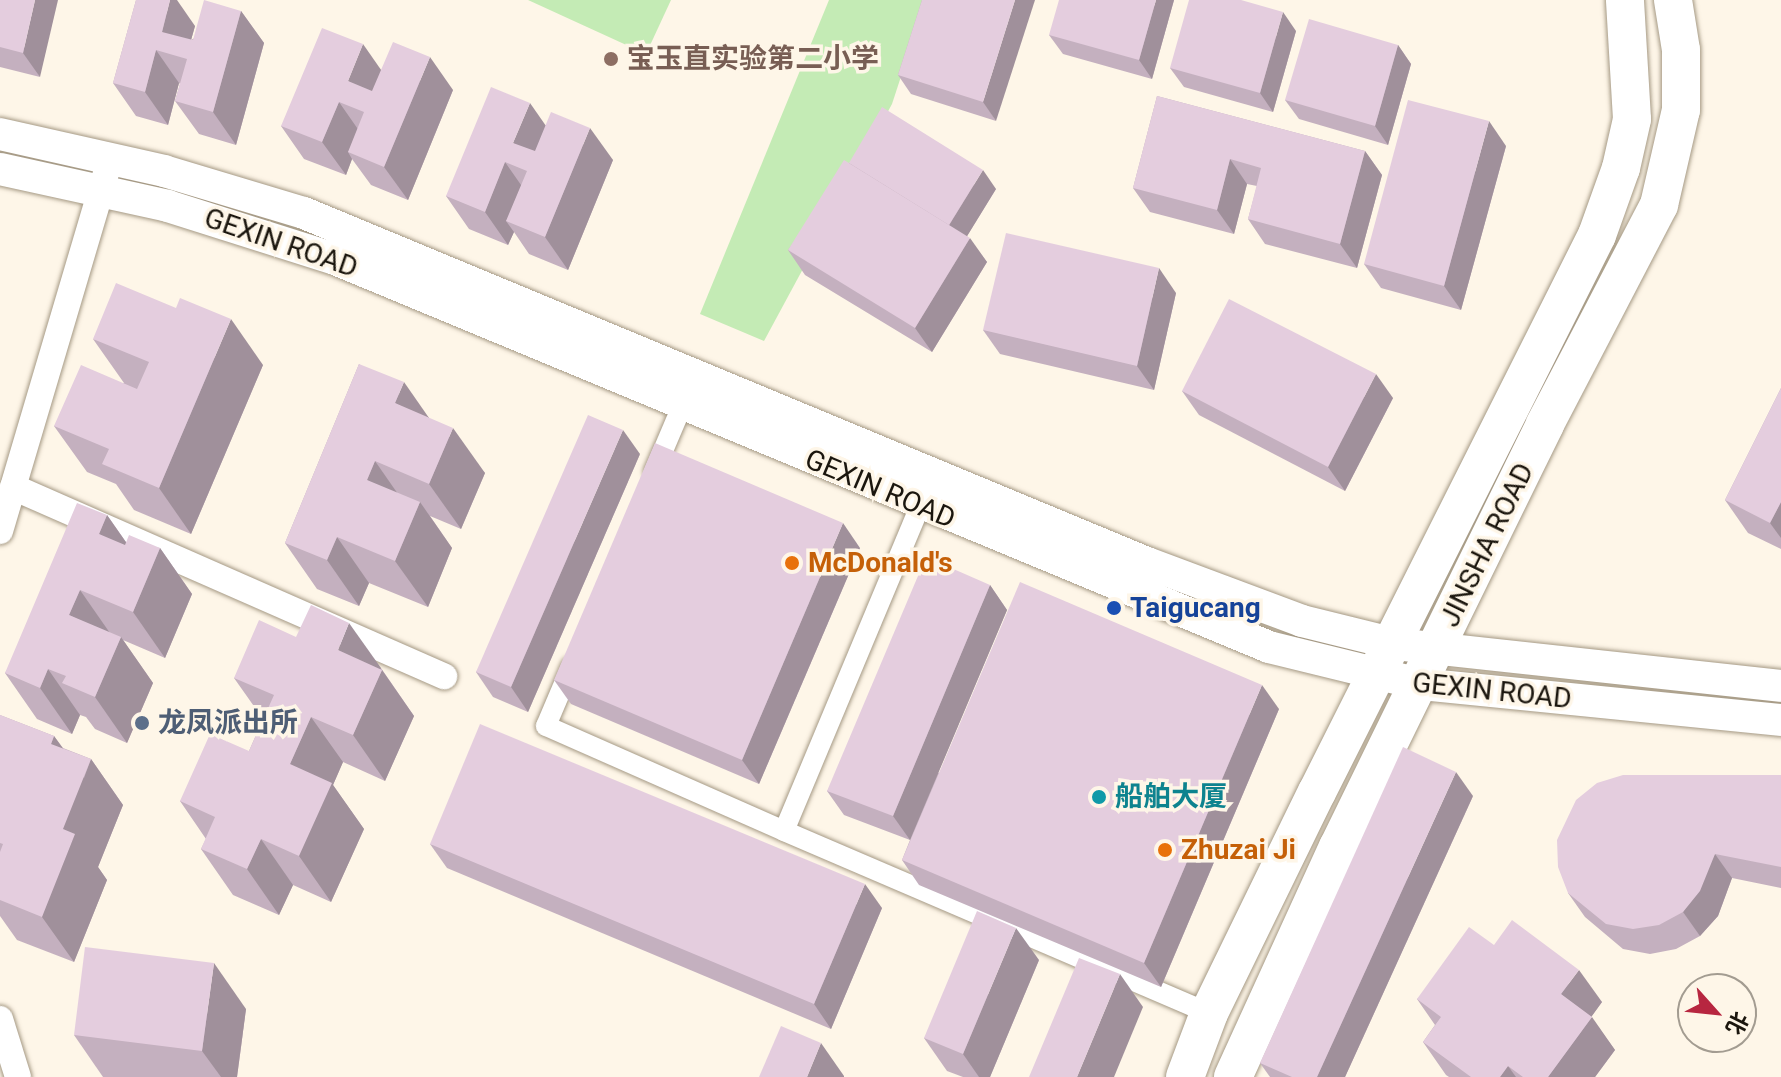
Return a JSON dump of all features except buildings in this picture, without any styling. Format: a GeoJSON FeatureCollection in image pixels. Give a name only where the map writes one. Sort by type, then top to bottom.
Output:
{"type":"FeatureCollection","features":[{"type":"Feature","properties":{"kind":"main road","name":"JINSHA ROAD"},"geometry":{"type":"LineString","coordinates":[[1185,1077],[1209,1013],[1597,235],[1621,168],[1632,119],[1625,0]]}},
{"type":"Feature","properties":{"kind":"main road","name":"JINSHA ROAD"},"geometry":{"type":"LineString","coordinates":[[1233,1077],[1420,684],[1659,205],[1681,110],[1681,50],[1673,0]]}},
{"type":"Feature","properties":{"kind":"street","name":"GEXIN ROAD"},"geometry":{"type":"LineString","coordinates":[[0,134],[110,157],[304,213],[1168,571],[1302,621],[1387,660],[1420,684],[1781,720]]}},
{"type":"Feature","properties":{"kind":"street"},"geometry":{"type":"LineString","coordinates":[[0,531],[110,157]]}},
{"type":"Feature","properties":{"kind":"street","name":"GEXIN ROAD"},"geometry":{"type":"LineString","coordinates":[[0,169],[100,189],[335,259],[920,506],[1269,647],[1387,660],[1438,648],[1781,686]]}},
{"type":"Feature","properties":{"kind":"street"},"geometry":{"type":"LineString","coordinates":[[645,493],[682,406]]}},
{"type":"Feature","properties":{"kind":"street"},"geometry":{"type":"LineString","coordinates":[[13,487],[444,676]]}},
{"type":"Feature","properties":{"kind":"street"},"geometry":{"type":"LineString","coordinates":[[784,831],[920,506]]}},
{"type":"Feature","properties":{"kind":"street"},"geometry":{"type":"LineString","coordinates":[[577,653],[546,726],[1209,1013]]}},
{"type":"Feature","properties":{"kind":"street"},"geometry":{"type":"LineString","coordinates":[[0,1019],[18,1077]]}},
{"type":"Feature","properties":{"kind":"green space"},"geometry":{"type":"Polygon","coordinates":[[[528,0],[671,0],[646,54],[528,0]]]}},
{"type":"Feature","properties":{"kind":"green space"},"geometry":{"type":"Polygon","coordinates":[[[829,0],[926,0],[892,104],[764,341],[700,314],[829,0]]]}},
{"type":"Feature","properties":{"kind":"place","name":"宝玉直实验第二小学"},"geometry":{"type":"Point","coordinates":[611,59]}},
{"type":"Feature","properties":{"kind":"place","name":"McDonald's"},"geometry":{"type":"Point","coordinates":[792,563]}},
{"type":"Feature","properties":{"kind":"place","name":"Taigucang"},"geometry":{"type":"Point","coordinates":[1114,608]}},
{"type":"Feature","properties":{"kind":"place","name":"龙凤派出所"},"geometry":{"type":"Point","coordinates":[142,723]}},
{"type":"Feature","properties":{"kind":"place","name":"船舶大厦"},"geometry":{"type":"Point","coordinates":[1099,797]}},
{"type":"Feature","properties":{"kind":"place","name":"Zhuzai Ji"},"geometry":{"type":"Point","coordinates":[1165,850]}}]}
